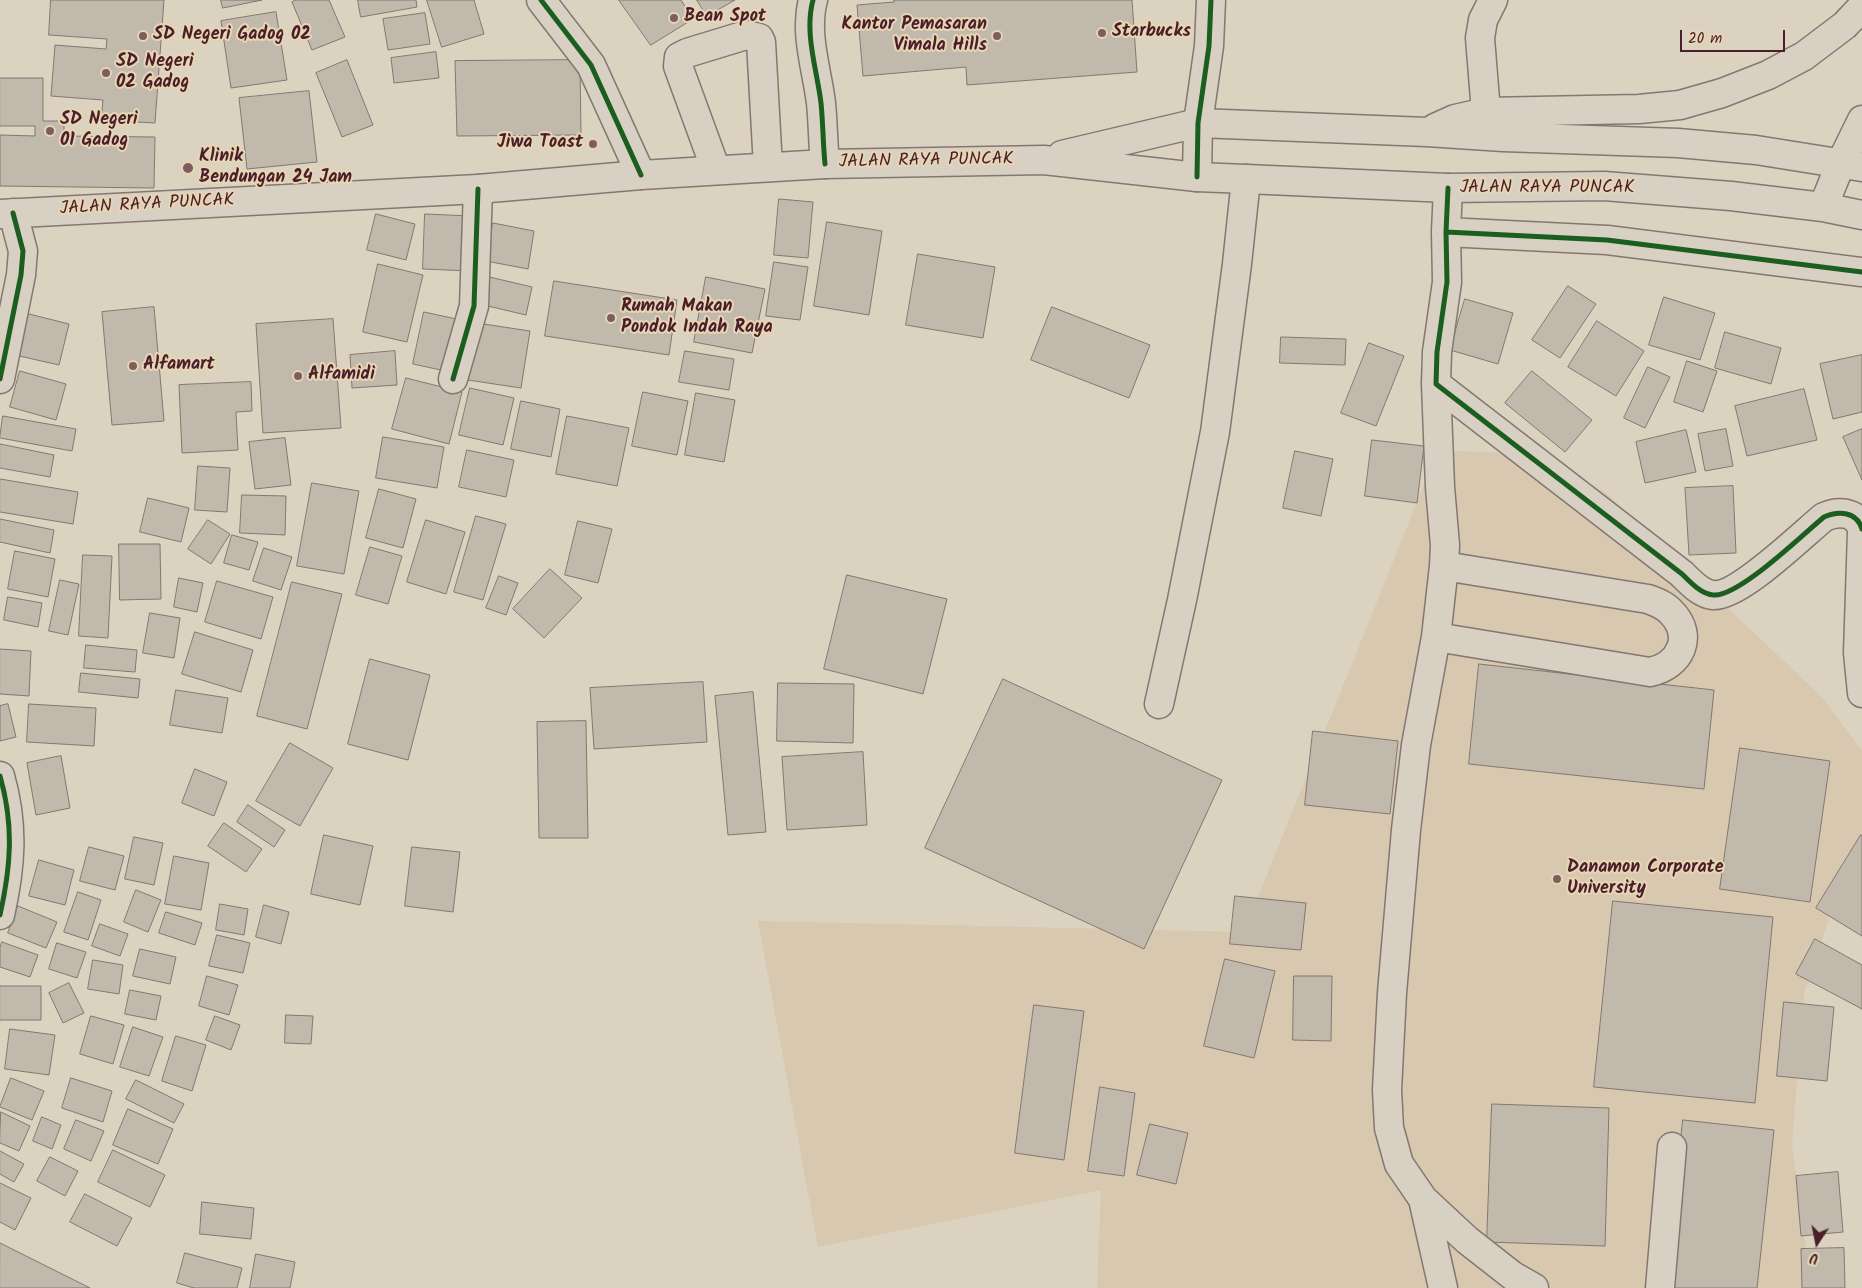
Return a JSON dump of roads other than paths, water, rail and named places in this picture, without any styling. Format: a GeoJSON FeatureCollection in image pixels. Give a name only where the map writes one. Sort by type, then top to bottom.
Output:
{"type":"FeatureCollection","features":[{"type":"Feature","properties":{"kind":"main road"},"geometry":{"type":"LineString","coordinates":[[541,0],[591,65],[641,175]]}},
{"type":"Feature","properties":{"kind":"main road"},"geometry":{"type":"LineString","coordinates":[[813,0],[811,31],[821,103],[825,164]]}},
{"type":"Feature","properties":{"kind":"main road"},"geometry":{"type":"LineString","coordinates":[[1197,176],[1198,123],[1209,46],[1211,0]]}},
{"type":"Feature","properties":{"kind":"main road"},"geometry":{"type":"LineString","coordinates":[[1486,112],[1480,38],[1482,20],[1493,0]]}},
{"type":"Feature","properties":{"kind":"main road"},"geometry":{"type":"LineString","coordinates":[[1427,132],[1455,119],[1486,112],[1639,109],[1680,105],[1722,93],[1768,75],[1804,56],[1845,25],[1862,7]]}},
{"type":"Feature","properties":{"kind":"main road"},"geometry":{"type":"LineString","coordinates":[[716,170],[678,66],[678,60],[687,53],[746,35],[759,38],[761,42],[768,167]]}},
{"type":"Feature","properties":{"kind":"main road"},"geometry":{"type":"LineString","coordinates":[[1823,207],[1851,165],[1862,120]]}},
{"type":"Feature","properties":{"kind":"main road","name":"JALAN RAYA PUNCAK"},"geometry":{"type":"LineString","coordinates":[[1044,160],[1198,123],[1678,143],[1756,150],[1851,165]]}},
{"type":"Feature","properties":{"kind":"main road","name":"JALAN RAYA PUNCAK"},"geometry":{"type":"LineString","coordinates":[[7,214],[478,189],[641,175],[825,164],[1044,160],[1197,176],[1246,179],[1448,188],[1604,186],[1731,196],[1823,207],[1862,215]]}},
{"type":"Feature","properties":{"kind":"main road"},"geometry":{"type":"LineString","coordinates":[[1159,704],[1182,600],[1215,432],[1246,179]]}},
{"type":"Feature","properties":{"kind":"main road"},"geometry":{"type":"LineString","coordinates":[[1448,188],[1446,232],[1447,282],[1436,384],[1440,487],[1445,545],[1444,566],[1436,637],[1416,745],[1408,821],[1393,984],[1387,1090],[1389,1128],[1399,1164],[1422,1199],[1512,1276],[1534,1288]]}},
{"type":"Feature","properties":{"kind":"main road"},"geometry":{"type":"LineString","coordinates":[[452,379],[474,306],[478,189]]}},
{"type":"Feature","properties":{"kind":"main road"},"geometry":{"type":"LineString","coordinates":[[0,379],[21,276],[23,250],[7,214]]}},
{"type":"Feature","properties":{"kind":"main road"},"geometry":{"type":"LineString","coordinates":[[1446,232],[1606,240],[1862,272]]}},
{"type":"Feature","properties":{"kind":"main road"},"geometry":{"type":"LineString","coordinates":[[1436,384],[1682,574],[1694,586],[1711,595],[1721,595],[1750,579],[1824,516],[1844,513],[1856,519],[1862,530],[1858,653],[1862,693]]}},
{"type":"Feature","properties":{"kind":"main road"},"geometry":{"type":"LineString","coordinates":[[1436,637],[1632,671],[1650,672],[1663,668],[1674,660],[1684,641],[1683,630],[1672,612],[1648,599],[1444,566]]}},
{"type":"Feature","properties":{"kind":"main road"},"geometry":{"type":"LineString","coordinates":[[0,776],[7,806],[11,841],[8,875],[0,915]]}},
{"type":"Feature","properties":{"kind":"main road"},"geometry":{"type":"LineString","coordinates":[[1660,1288],[1672,1147]]}},
{"type":"Feature","properties":{"kind":"main road"},"geometry":{"type":"LineString","coordinates":[[1422,1199],[1443,1288]]}},
{"type":"Feature","properties":{"kind":"place","name":"Bean Spot"},"geometry":{"type":"Point","coordinates":[674,18]}},
{"type":"Feature","properties":{"kind":"place","name":"Starbucks"},"geometry":{"type":"Point","coordinates":[1102,33]}},
{"type":"Feature","properties":{"kind":"place","name":"SD Negeri Gadog 02"},"geometry":{"type":"Point","coordinates":[143,36]}},
{"type":"Feature","properties":{"kind":"place","name":"Kantor Pemasaran Vimala Hills"},"geometry":{"type":"Point","coordinates":[997,36]}},
{"type":"Feature","properties":{"kind":"place","name":"SD Negeri 02 Gadog"},"geometry":{"type":"Point","coordinates":[106,73]}},
{"type":"Feature","properties":{"kind":"place","name":"SD Negeri 01 Gadog"},"geometry":{"type":"Point","coordinates":[50,131]}},
{"type":"Feature","properties":{"kind":"place","name":"Jiwa Toast"},"geometry":{"type":"Point","coordinates":[593,144]}},
{"type":"Feature","properties":{"kind":"place","name":"Klinik Bendungan 24 Jam"},"geometry":{"type":"Point","coordinates":[188,168]}},
{"type":"Feature","properties":{"kind":"place","name":"Rumah Makan Pondok Indah Raya"},"geometry":{"type":"Point","coordinates":[611,318]}},
{"type":"Feature","properties":{"kind":"place","name":"Alfamart"},"geometry":{"type":"Point","coordinates":[133,366]}},
{"type":"Feature","properties":{"kind":"place","name":"Alfamidi"},"geometry":{"type":"Point","coordinates":[298,376]}},
{"type":"Feature","properties":{"kind":"place","name":"Danamon Corporate University"},"geometry":{"type":"Point","coordinates":[1557,879]}}]}
